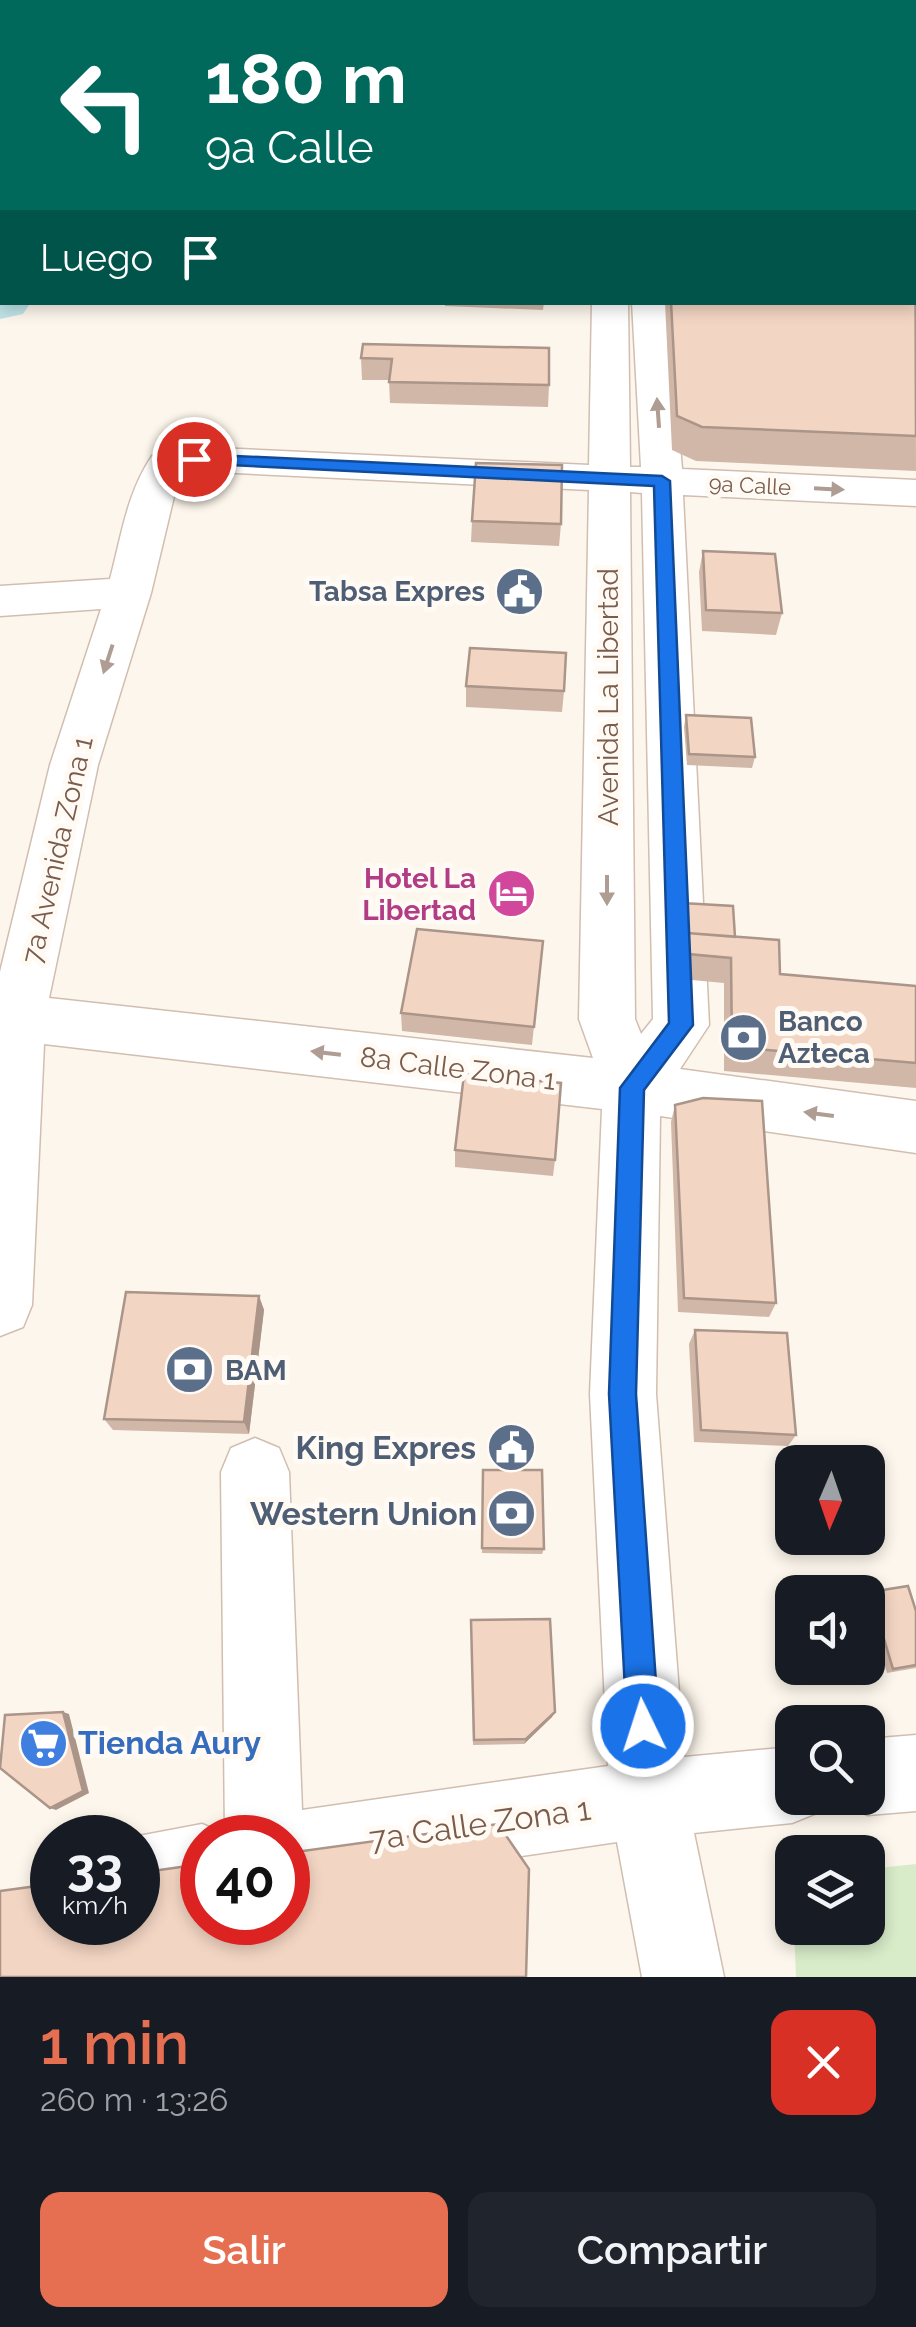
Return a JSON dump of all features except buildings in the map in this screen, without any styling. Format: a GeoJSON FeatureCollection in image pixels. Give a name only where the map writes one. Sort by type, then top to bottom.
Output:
{"type":"FeatureCollection","features":[{"type":"Feature","properties":{"kind":"street","name":"Avenida La Libertad"},"geometry":{"type":"LineString","coordinates":[[610,305],[606,1019],[632,1088],[623,1394],[648,1800],[682,1977]]}},
{"type":"Feature","properties":{"kind":"street","name":"Avenida La Libertad"},"geometry":{"type":"LineString","coordinates":[[632,1088],[681,1025],[662,481],[650,305]]}},
{"type":"Feature","properties":{"kind":"street","name":"9a Calle"},"geometry":{"type":"LineString","coordinates":[[166,466],[194,459],[916,492]]}},
{"type":"Feature","properties":{"kind":"street","name":"7a Avenida Zona 1"},"geometry":{"type":"LineString","coordinates":[[0,1305],[9,1016],[74,765],[129,593],[156,484],[166,466]]}},
{"type":"Feature","properties":{"kind":"street"},"geometry":{"type":"LineString","coordinates":[[0,601],[129,593]]}},
{"type":"Feature","properties":{"kind":"street","name":"8a Calle Zona 1"},"geometry":{"type":"LineString","coordinates":[[9,1016],[632,1088],[916,1127]]}},
{"type":"Feature","properties":{"kind":"street"},"geometry":{"type":"LineString","coordinates":[[255,1472],[263,1815]]}},
{"type":"Feature","properties":{"kind":"street"},"geometry":{"type":"LineString","coordinates":[[885,1776],[916,1772]]}},
{"type":"Feature","properties":{"kind":"street","name":"7a Calle Zona 1"},"geometry":{"type":"LineString","coordinates":[[310,1848],[648,1800],[775,1787]]}},
{"type":"Feature","properties":{"kind":"green space"},"geometry":{"type":"Polygon","coordinates":[[[916,1864],[916,1977],[796,1977],[795,1945],[885,1945],[885,1867],[916,1864]]]}},
{"type":"Feature","properties":{"kind":"place","name":"Tabsa Expres"},"geometry":{"type":"Point","coordinates":[520,591]}},
{"type":"Feature","properties":{"kind":"place","name":"Hotel La Libertad"},"geometry":{"type":"Point","coordinates":[511,894]}},
{"type":"Feature","properties":{"kind":"place","name":"Banco Azteca"},"geometry":{"type":"Point","coordinates":[743,1037]}},
{"type":"Feature","properties":{"kind":"place","name":"BAM"},"geometry":{"type":"Point","coordinates":[190,1370]}},
{"type":"Feature","properties":{"kind":"place","name":"King Expres"},"geometry":{"type":"Point","coordinates":[511,1448]}},
{"type":"Feature","properties":{"kind":"place","name":"Western Union"},"geometry":{"type":"Point","coordinates":[512,1514]}},
{"type":"Feature","properties":{"kind":"place","name":"Tienda Aury"},"geometry":{"type":"Point","coordinates":[43,1743]}},
{"type":"Feature","properties":{"kind":"route"},"geometry":{"type":"LineString","coordinates":[[194,459],[662,481],[681,1025],[632,1088],[623,1394],[643,1726]]}}]}
